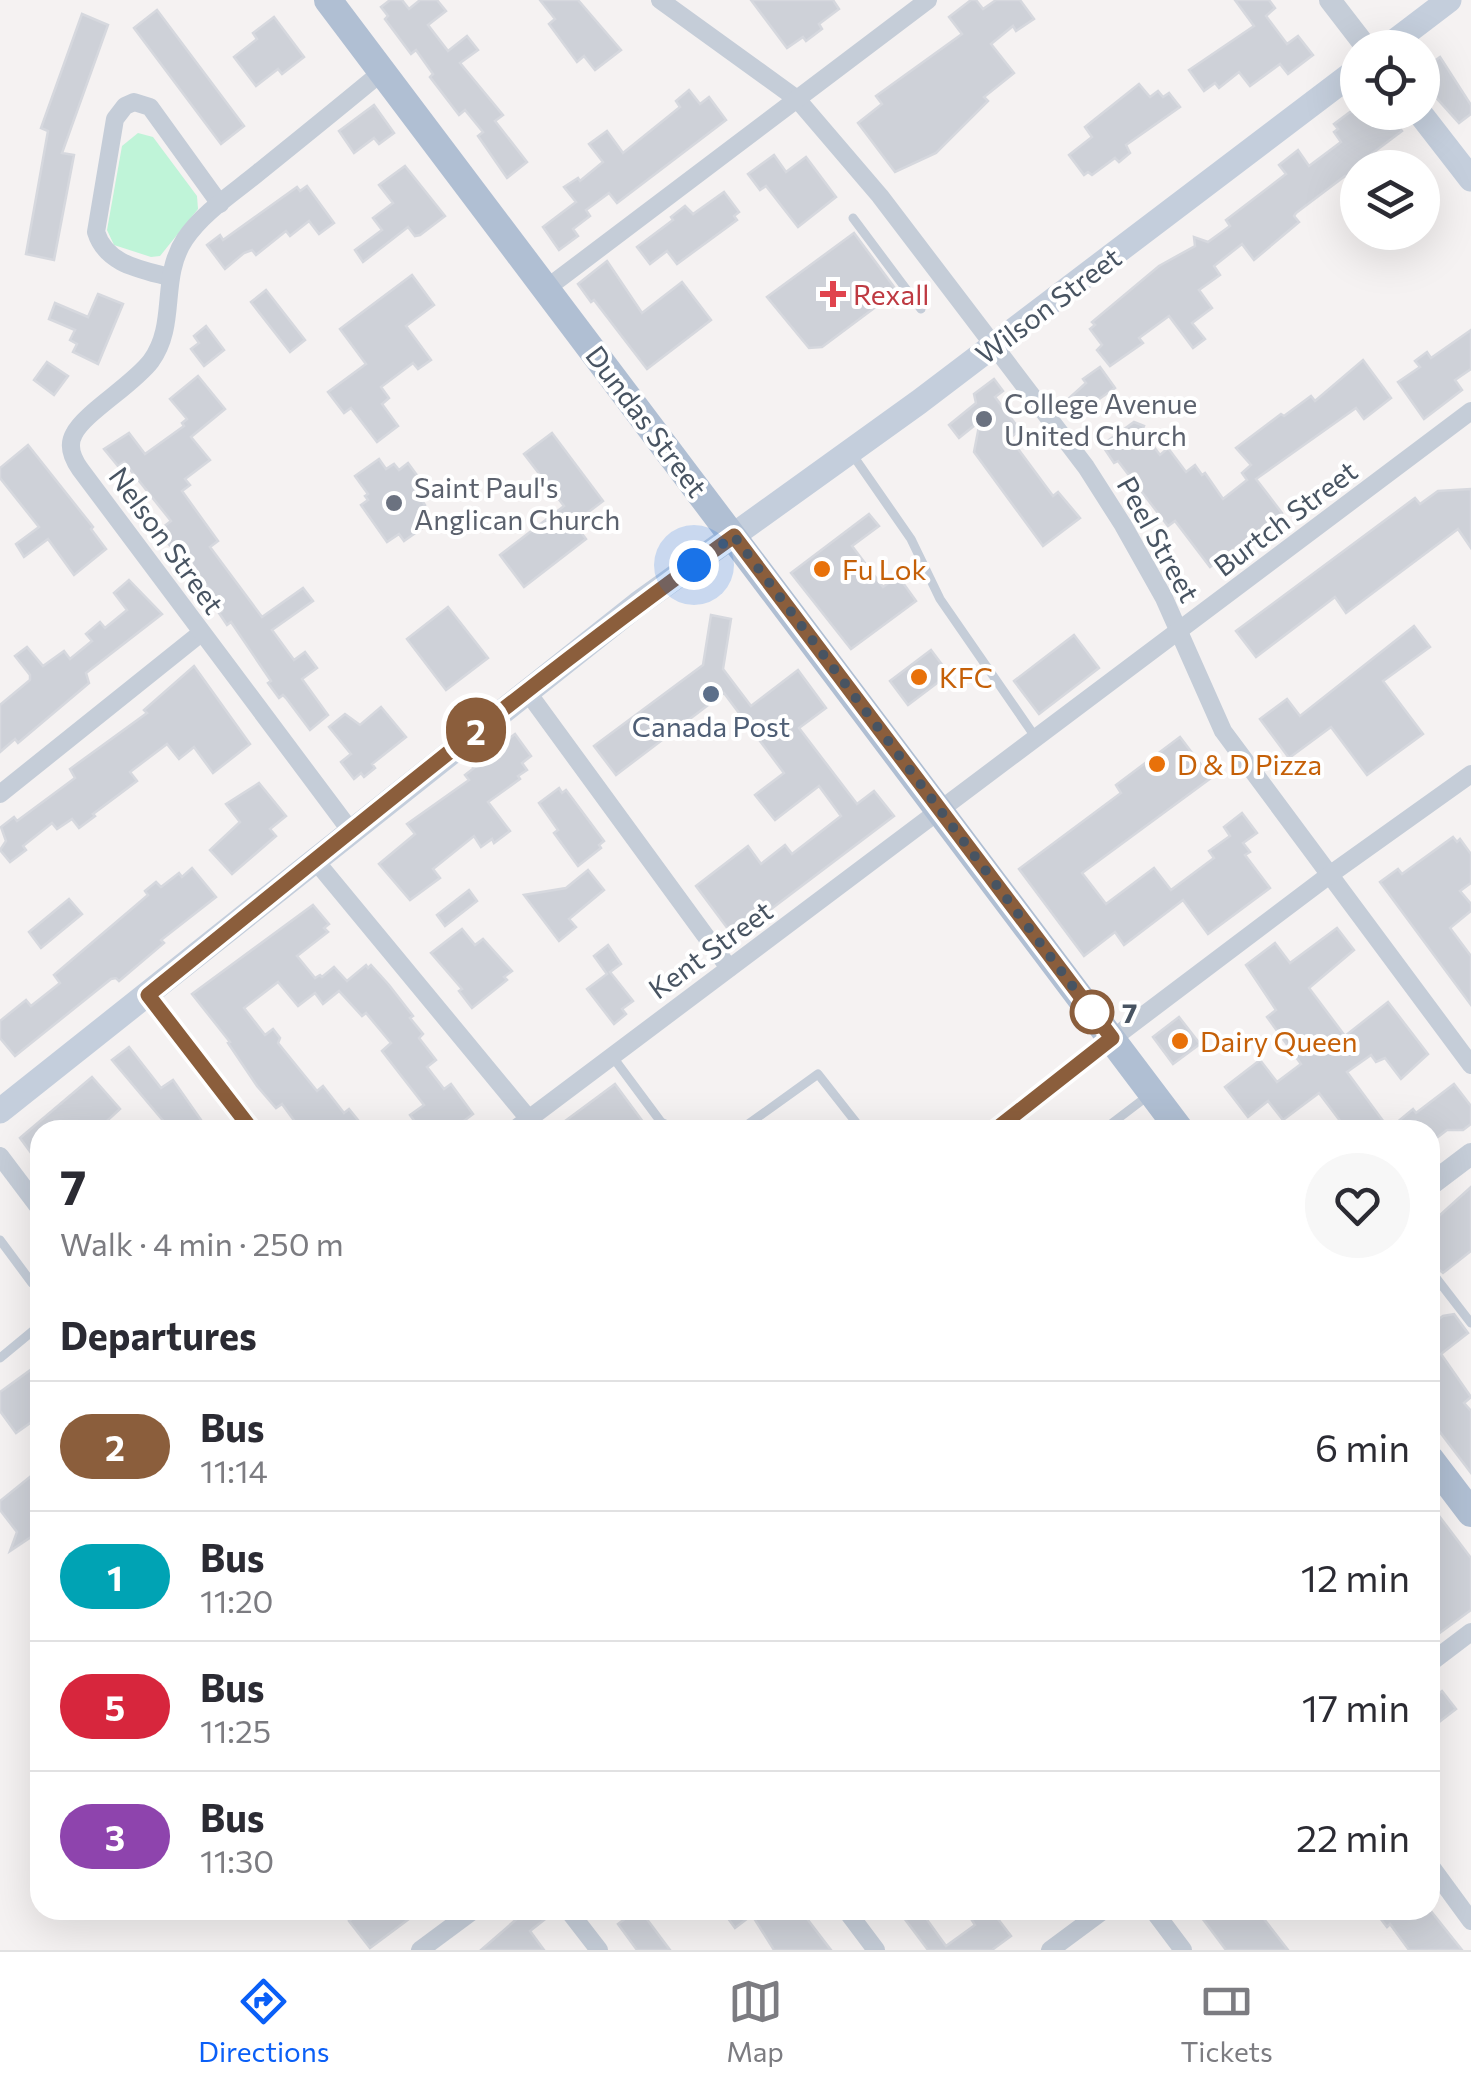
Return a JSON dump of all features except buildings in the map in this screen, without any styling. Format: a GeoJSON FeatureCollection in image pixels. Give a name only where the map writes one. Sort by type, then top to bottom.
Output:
{"type":"FeatureCollection","features":[{"type":"Feature","properties":{"kind":"main road","name":"Dundas Street"},"geometry":{"type":"LineString","coordinates":[[328,0],[1172,1120]]}},
{"type":"Feature","properties":{"kind":"main road"},"geometry":{"type":"LineString","coordinates":[[1410,30],[1449,0]]}},
{"type":"Feature","properties":{"kind":"main road","name":"Wilson Street"},"geometry":{"type":"LineString","coordinates":[[0,1111],[638,604],[994,346],[1340,83]]}},
{"type":"Feature","properties":{"kind":"main road"},"geometry":{"type":"LineString","coordinates":[[1433,130],[1471,179]]}},
{"type":"Feature","properties":{"kind":"main road"},"geometry":{"type":"LineString","coordinates":[[1440,1470],[1466,1497]]}},
{"type":"Feature","properties":{"kind":"street"},"geometry":{"type":"LineString","coordinates":[[546,288],[928,0]]}},
{"type":"Feature","properties":{"kind":"street"},"geometry":{"type":"LineString","coordinates":[[1330,0],[1354,30]]}},
{"type":"Feature","properties":{"kind":"street","name":"Peel Street"},"geometry":{"type":"LineString","coordinates":[[668,2],[796,100],[880,196],[994,346],[1105,495],[1164,598],[1223,732],[1471,1065]]}},
{"type":"Feature","properties":{"kind":"street"},"geometry":{"type":"LineString","coordinates":[[220,204],[150,107],[134,102],[122,109],[116,118],[96,232],[108,255],[168,277],[186,237],[220,204],[383,71]]}},
{"type":"Feature","properties":{"kind":"street","name":"Nelson Street"},"geometry":{"type":"LineString","coordinates":[[168,277],[168,316],[155,355],[140,376],[72,435],[71,448],[80,469],[350,830]]}},
{"type":"Feature","properties":{"kind":"street","name":"Burtch Street"},"geometry":{"type":"LineString","coordinates":[[940,812],[1471,411]]}},
{"type":"Feature","properties":{"kind":"street"},"geometry":{"type":"LineString","coordinates":[[0,794],[201,634]]}},
{"type":"Feature","properties":{"kind":"street"},"geometry":{"type":"LineString","coordinates":[[526,690],[729,968]]}},
{"type":"Feature","properties":{"kind":"street"},"geometry":{"type":"LineString","coordinates":[[1112,1038],[1471,774]]}},
{"type":"Feature","properties":{"kind":"street","name":"Kent Street"},"geometry":{"type":"LineString","coordinates":[[526,1120],[940,812]]}},
{"type":"Feature","properties":{"kind":"street"},"geometry":{"type":"LineString","coordinates":[[314,859],[518,1120]]}},
{"type":"Feature","properties":{"kind":"street"},"geometry":{"type":"LineString","coordinates":[[148,995],[244,1120]]}},
{"type":"Feature","properties":{"kind":"street"},"geometry":{"type":"LineString","coordinates":[[1440,1177],[1471,1154]]}},
{"type":"Feature","properties":{"kind":"street"},"geometry":{"type":"LineString","coordinates":[[0,1156],[30,1196]]}},
{"type":"Feature","properties":{"kind":"street"},"geometry":{"type":"LineString","coordinates":[[1440,1655],[1471,1632]]}},
{"type":"Feature","properties":{"kind":"street"},"geometry":{"type":"LineString","coordinates":[[1440,1879],[1471,1921]]}},
{"type":"Feature","properties":{"kind":"street"},"geometry":{"type":"LineString","coordinates":[[420,1950],[460,1920]]}},
{"type":"Feature","properties":{"kind":"street"},"geometry":{"type":"LineString","coordinates":[[576,1920],[599,1950]]}},
{"type":"Feature","properties":{"kind":"street"},"geometry":{"type":"LineString","coordinates":[[854,1920],[876,1950]]}},
{"type":"Feature","properties":{"kind":"street"},"geometry":{"type":"LineString","coordinates":[[1050,1950],[1090,1920]]}},
{"type":"Feature","properties":{"kind":"street"},"geometry":{"type":"LineString","coordinates":[[1160,1920],[1183,1950]]}},
{"type":"Feature","properties":{"kind":"lane"},"geometry":{"type":"LineString","coordinates":[[853,218],[921,309]]}},
{"type":"Feature","properties":{"kind":"lane"},"geometry":{"type":"LineString","coordinates":[[851,452],[911,539],[940,599],[1037,739]]}},
{"type":"Feature","properties":{"kind":"lane"},"geometry":{"type":"LineString","coordinates":[[1008,1120],[1112,1038]]}},
{"type":"Feature","properties":{"kind":"lane"},"geometry":{"type":"LineString","coordinates":[[612,1056],[660,1120]]}},
{"type":"Feature","properties":{"kind":"lane"},"geometry":{"type":"LineString","coordinates":[[754,1120],[818,1074],[854,1120]]}},
{"type":"Feature","properties":{"kind":"lane"},"geometry":{"type":"LineString","coordinates":[[1116,1120],[1152,1093]]}},
{"type":"Feature","properties":{"kind":"lane"},"geometry":{"type":"LineString","coordinates":[[0,1240],[30,1279]]}},
{"type":"Feature","properties":{"kind":"lane"},"geometry":{"type":"LineString","coordinates":[[1440,1283],[1471,1323]]}},
{"type":"Feature","properties":{"kind":"lane"},"geometry":{"type":"LineString","coordinates":[[0,1358],[30,1333]]}},
{"type":"Feature","properties":{"kind":"green space"},"geometry":{"type":"Polygon","coordinates":[[[138,133],[153,137],[197,196],[198,209],[160,256],[151,257],[114,245],[107,230],[122,146],[138,133]]]}},
{"type":"Feature","properties":{"kind":"bus line","name":"2"},"geometry":{"type":"LineString","coordinates":[[244,1120],[148,995],[526,690],[734,536],[1112,1038],[1008,1120]]}},
{"type":"Feature","properties":{"kind":"place","name":"Rexall"},"geometry":{"type":"Point","coordinates":[833,294]}},
{"type":"Feature","properties":{"kind":"place","name":"College Avenue United Church"},"geometry":{"type":"Point","coordinates":[984,419]}},
{"type":"Feature","properties":{"kind":"place","name":"Saint Paul's Anglican Church"},"geometry":{"type":"Point","coordinates":[394,503]}},
{"type":"Feature","properties":{"kind":"place","name":"Fu Lok"},"geometry":{"type":"Point","coordinates":[822,569]}},
{"type":"Feature","properties":{"kind":"place","name":"KFC"},"geometry":{"type":"Point","coordinates":[919,677]}},
{"type":"Feature","properties":{"kind":"place","name":"Canada Post"},"geometry":{"type":"Point","coordinates":[711,694]}},
{"type":"Feature","properties":{"kind":"place","name":"D & D Pizza"},"geometry":{"type":"Point","coordinates":[1157,764]}},
{"type":"Feature","properties":{"kind":"place","name":"7"},"geometry":{"type":"Point","coordinates":[1092,1012]}},
{"type":"Feature","properties":{"kind":"place","name":"Dairy Queen"},"geometry":{"type":"Point","coordinates":[1180,1041]}},
{"type":"Feature","properties":{"kind":"route"},"geometry":{"type":"LineString","coordinates":[[694,565],[734,536],[1098,1020],[1092,1012]]}}]}
